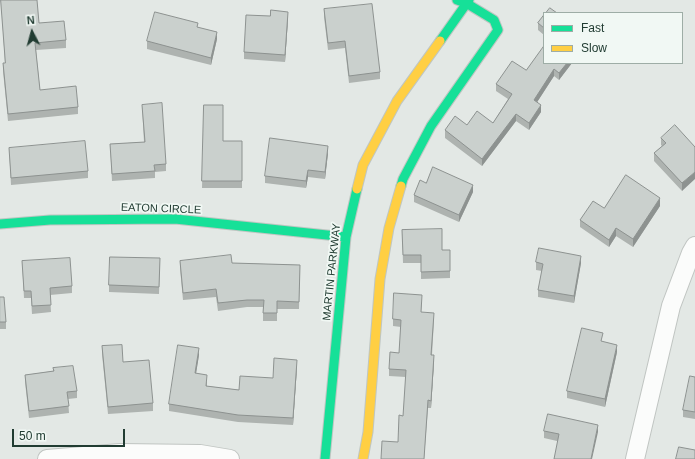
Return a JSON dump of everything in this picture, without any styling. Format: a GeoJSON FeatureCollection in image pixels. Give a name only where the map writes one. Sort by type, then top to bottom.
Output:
{"type":"FeatureCollection","features":[{"type":"Feature","properties":{"kind":"street","name":"MARTIN PARKWAY"},"geometry":{"type":"LineString","coordinates":[[325,459],[346,237],[363,165],[397,101],[464,1]]}},
{"type":"Feature","properties":{"kind":"street"},"geometry":{"type":"LineString","coordinates":[[363,459],[368,432],[380,279],[389,228],[403,179],[430,126],[498,30],[494,20],[464,1]]}},
{"type":"Feature","properties":{"kind":"street","name":"EATON CIRCLE"},"geometry":{"type":"LineString","coordinates":[[0,224],[50,220],[175,219],[346,237]]}},
{"type":"Feature","properties":{"kind":"street"},"geometry":{"type":"LineString","coordinates":[[635,459],[671,306],[695,246]]}},
{"type":"Feature","properties":{"kind":"street"},"geometry":{"type":"LineString","coordinates":[[47,459],[120,453],[200,454],[230,459]]}},
{"type":"Feature","properties":{"kind":"building"},"geometry":{"type":"Polygon","coordinates":[[[1,0],[37,0],[39,23],[64,21],[66,40],[35,43],[40,90],[76,86],[78,107],[8,114],[3,63],[5,63],[1,0]]]}},
{"type":"Feature","properties":{"kind":"building"},"geometry":{"type":"Polygon","coordinates":[[[372,4],[380,72],[349,76],[345,41],[328,43],[324,9],[372,4]]]}},
{"type":"Feature","properties":{"kind":"building"},"geometry":{"type":"Polygon","coordinates":[[[550,8],[556,12],[547,12],[550,8]]]}},
{"type":"Feature","properties":{"kind":"building"},"geometry":{"type":"Polygon","coordinates":[[[271,10],[288,12],[285,55],[244,52],[246,15],[270,16],[271,10]]]}},
{"type":"Feature","properties":{"kind":"building"},"geometry":{"type":"Polygon","coordinates":[[[155,12],[198,23],[197,27],[217,32],[211,58],[147,41],[155,12]]]}},
{"type":"Feature","properties":{"kind":"building"},"geometry":{"type":"Polygon","coordinates":[[[543,16],[543,27],[538,23],[543,16]]]}},
{"type":"Feature","properties":{"kind":"building"},"geometry":{"type":"Polygon","coordinates":[[[543,47],[543,64],[566,64],[559,73],[554,69],[534,100],[541,105],[529,123],[516,114],[482,159],[445,130],[455,116],[467,125],[477,111],[493,123],[512,94],[496,84],[512,61],[526,70],[543,47]]]}},
{"type":"Feature","properties":{"kind":"building"},"geometry":{"type":"Polygon","coordinates":[[[162,103],[166,164],[154,165],[155,171],[112,174],[110,144],[145,142],[142,105],[162,103]]]}},
{"type":"Feature","properties":{"kind":"building"},"geometry":{"type":"Polygon","coordinates":[[[204,105],[223,105],[223,141],[242,141],[242,181],[202,181],[204,105]]]}},
{"type":"Feature","properties":{"kind":"building"},"geometry":{"type":"Polygon","coordinates":[[[675,125],[695,147],[695,172],[682,183],[654,153],[666,143],[661,138],[675,125]]]}},
{"type":"Feature","properties":{"kind":"building"},"geometry":{"type":"Polygon","coordinates":[[[270,138],[328,146],[325,172],[308,170],[306,181],[265,176],[270,138]]]}},
{"type":"Feature","properties":{"kind":"building"},"geometry":{"type":"Polygon","coordinates":[[[85,141],[88,171],[11,178],[9,148],[85,141]]]}},
{"type":"Feature","properties":{"kind":"building"},"geometry":{"type":"Polygon","coordinates":[[[433,167],[473,185],[459,215],[414,195],[420,180],[426,183],[433,167]]]}},
{"type":"Feature","properties":{"kind":"building"},"geometry":{"type":"Polygon","coordinates":[[[626,175],[660,198],[633,239],[616,228],[609,240],[580,220],[593,201],[604,208],[626,175]]]}},
{"type":"Feature","properties":{"kind":"building"},"geometry":{"type":"Polygon","coordinates":[[[442,229],[442,250],[450,250],[450,271],[421,272],[421,255],[403,255],[402,230],[442,229]]]}},
{"type":"Feature","properties":{"kind":"building"},"geometry":{"type":"Polygon","coordinates":[[[539,248],[581,256],[574,296],[538,290],[543,264],[536,262],[539,248]]]}},
{"type":"Feature","properties":{"kind":"building"},"geometry":{"type":"Polygon","coordinates":[[[231,255],[232,263],[300,265],[299,302],[277,301],[277,313],[263,313],[264,300],[218,303],[216,289],[183,293],[180,261],[231,255]]]}},
{"type":"Feature","properties":{"kind":"building"},"geometry":{"type":"Polygon","coordinates":[[[110,257],[160,258],[159,287],[109,285],[110,257]]]}},
{"type":"Feature","properties":{"kind":"building"},"geometry":{"type":"Polygon","coordinates":[[[70,258],[72,286],[50,288],[51,305],[32,306],[31,291],[24,291],[22,261],[70,258]]]}},
{"type":"Feature","properties":{"kind":"building"},"geometry":{"type":"Polygon","coordinates":[[[394,293],[422,295],[421,312],[434,313],[431,355],[434,355],[431,401],[428,400],[424,459],[381,459],[382,441],[398,442],[399,415],[403,416],[406,370],[389,369],[390,352],[399,353],[401,320],[393,319],[394,293]]]}},
{"type":"Feature","properties":{"kind":"building"},"geometry":{"type":"Polygon","coordinates":[[[0,297],[4,297],[6,322],[0,322],[0,297]]]}},
{"type":"Feature","properties":{"kind":"building"},"geometry":{"type":"Polygon","coordinates":[[[582,328],[603,333],[601,341],[617,345],[605,399],[567,391],[582,328]]]}},
{"type":"Feature","properties":{"kind":"building"},"geometry":{"type":"Polygon","coordinates":[[[122,345],[123,362],[149,360],[153,403],[108,407],[102,346],[122,345]]]}},
{"type":"Feature","properties":{"kind":"building"},"geometry":{"type":"Polygon","coordinates":[[[178,345],[199,348],[195,373],[207,375],[206,386],[239,390],[240,376],[273,378],[274,358],[297,360],[293,418],[238,415],[169,404],[178,345]]]}},
{"type":"Feature","properties":{"kind":"building"},"geometry":{"type":"Polygon","coordinates":[[[73,366],[77,391],[67,392],[69,406],[29,411],[25,375],[54,371],[53,368],[73,366]]]}},
{"type":"Feature","properties":{"kind":"building"},"geometry":{"type":"Polygon","coordinates":[[[690,376],[695,377],[695,412],[683,410],[690,376]]]}},
{"type":"Feature","properties":{"kind":"building"},"geometry":{"type":"Polygon","coordinates":[[[548,414],[598,425],[591,459],[554,459],[559,434],[544,431],[548,414]]]}},
{"type":"Feature","properties":{"kind":"building"},"geometry":{"type":"Polygon","coordinates":[[[679,447],[695,450],[695,459],[676,459],[679,447]]]}},
{"type":"Feature","properties":{"kind":"traffic: fast"},"geometry":{"type":"LineString","coordinates":[[401,186],[403,179],[431,126],[498,30],[494,20],[466,3],[457,0]]}},
{"type":"Feature","properties":{"kind":"traffic: fast"},"geometry":{"type":"LineString","coordinates":[[440,41],[469,0]]}},
{"type":"Feature","properties":{"kind":"traffic: fast"},"geometry":{"type":"LineString","coordinates":[[325,459],[346,237],[357,189]]}},
{"type":"Feature","properties":{"kind":"traffic: fast"},"geometry":{"type":"LineString","coordinates":[[0,224],[50,220],[175,219],[346,237]]}},
{"type":"Feature","properties":{"kind":"traffic: slow"},"geometry":{"type":"LineString","coordinates":[[357,189],[363,165],[397,101],[440,41]]}},
{"type":"Feature","properties":{"kind":"traffic: slow"},"geometry":{"type":"LineString","coordinates":[[363,459],[368,432],[380,279],[389,228],[401,186]]}}]}
